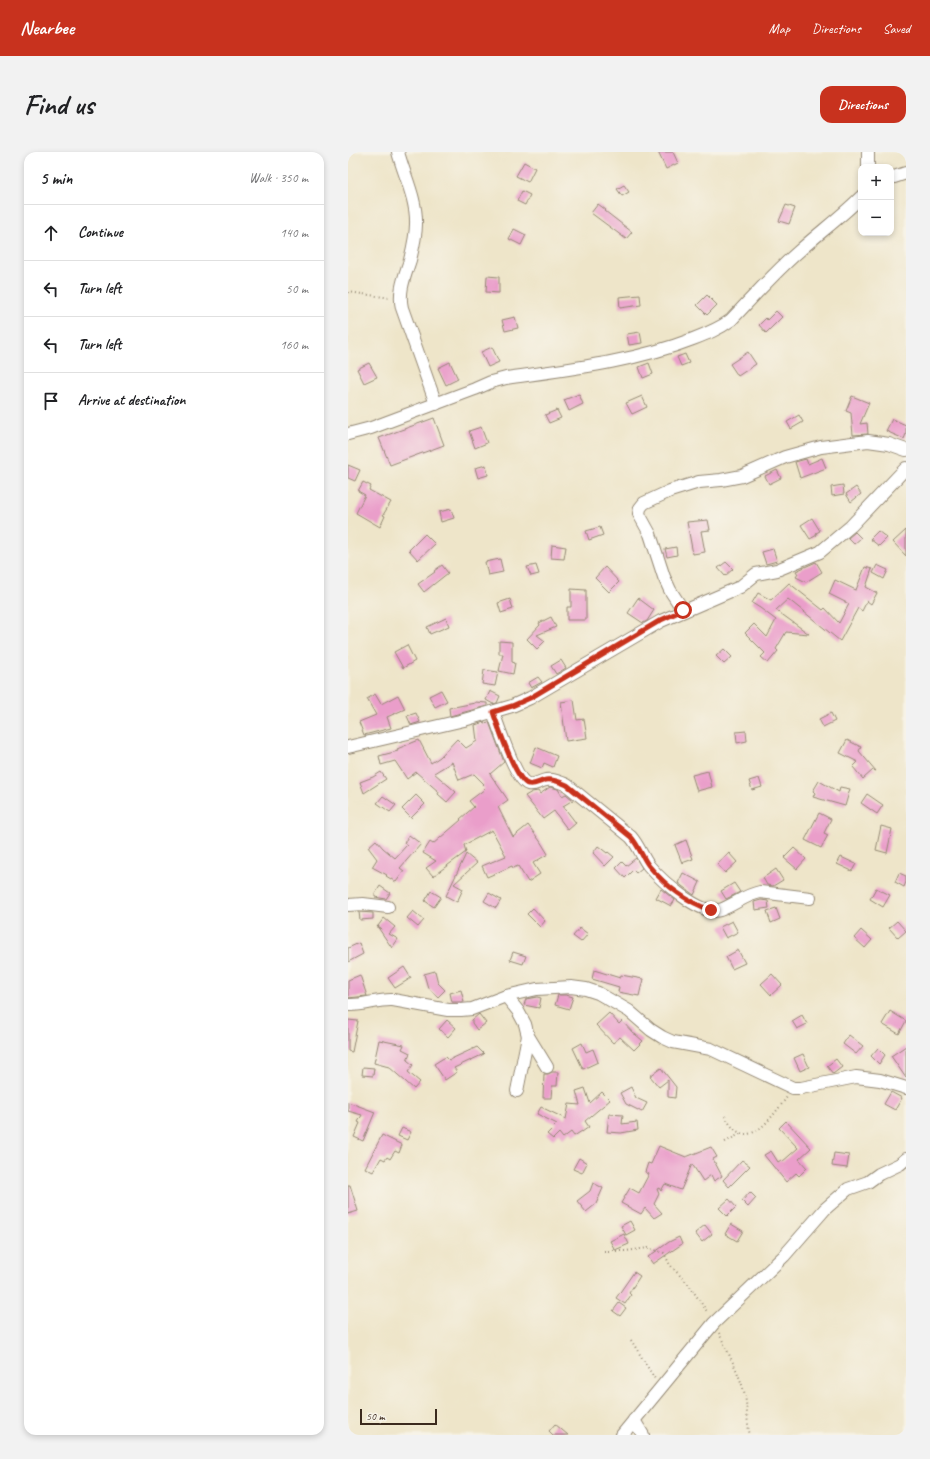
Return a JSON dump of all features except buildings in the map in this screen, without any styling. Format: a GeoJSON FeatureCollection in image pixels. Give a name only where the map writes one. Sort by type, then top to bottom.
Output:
{"type":"FeatureCollection","features":[{"type":"Feature","properties":{"kind":"street"},"geometry":{"type":"LineString","coordinates":[[398,152],[413,200],[416,222],[415,240],[401,289],[400,299],[436,404]]}},
{"type":"Feature","properties":{"kind":"street"},"geometry":{"type":"LineString","coordinates":[[868,152],[868,164]]}},
{"type":"Feature","properties":{"kind":"street"},"geometry":{"type":"LineString","coordinates":[[894,177],[906,173]]}},
{"type":"Feature","properties":{"kind":"street"},"geometry":{"type":"LineString","coordinates":[[348,434],[371,428],[491,382],[506,378],[621,360],[647,354],[676,346],[720,328],[731,320],[797,253],[859,200]]}},
{"type":"Feature","properties":{"kind":"street"},"geometry":{"type":"LineString","coordinates":[[683,610],[670,590],[664,577],[650,534],[639,514],[640,508],[644,503],[670,491],[699,482],[742,476],[785,457],[821,446],[868,441],[884,443],[906,450]]}},
{"type":"Feature","properties":{"kind":"street"},"geometry":{"type":"LineString","coordinates":[[348,747],[493,712],[530,698],[641,632],[683,610],[740,587],[756,574],[778,570],[820,552],[851,526],[906,468]]}},
{"type":"Feature","properties":{"kind":"street"},"geometry":{"type":"LineString","coordinates":[[493,712],[515,770],[521,780],[526,784],[532,785],[547,780],[557,781],[567,785],[631,837],[638,846],[648,865],[669,886],[686,898],[711,910],[720,910],[760,892],[810,898]]}},
{"type":"Feature","properties":{"kind":"street"},"geometry":{"type":"LineString","coordinates":[[348,905],[363,904],[388,907]]}},
{"type":"Feature","properties":{"kind":"street"},"geometry":{"type":"LineString","coordinates":[[348,1005],[370,1004],[384,1000],[393,1000],[448,1010],[461,1010],[472,1009],[506,996],[537,988],[586,988],[629,1011],[651,1030],[662,1037],[674,1042],[711,1049],[793,1088],[800,1088],[856,1077],[880,1080],[906,1088]]}},
{"type":"Feature","properties":{"kind":"street"},"geometry":{"type":"LineString","coordinates":[[506,996],[518,1011],[525,1024],[528,1036],[547,1067]]}},
{"type":"Feature","properties":{"kind":"street"},"geometry":{"type":"LineString","coordinates":[[517,1091],[528,1036]]}},
{"type":"Feature","properties":{"kind":"street"},"geometry":{"type":"LineString","coordinates":[[622,1435],[714,1323],[784,1256],[814,1220],[848,1189],[868,1182],[906,1159]]}},
{"type":"Feature","properties":{"kind":"street"},"geometry":{"type":"LineString","coordinates":[[634,1420],[643,1435]]}},
{"type":"Feature","properties":{"kind":"path"},"geometry":{"type":"LineString","coordinates":[[348,292],[400,299]]}},
{"type":"Feature","properties":{"kind":"path"},"geometry":{"type":"LineString","coordinates":[[725,1142],[740,1134],[751,1134],[760,1129],[768,1121],[793,1088]]}},
{"type":"Feature","properties":{"kind":"path"},"geometry":{"type":"LineString","coordinates":[[725,1116],[731,1127],[740,1134]]}},
{"type":"Feature","properties":{"kind":"path"},"geometry":{"type":"LineString","coordinates":[[604,1251],[626,1251],[648,1248],[664,1253],[670,1265],[697,1294],[714,1323],[743,1388],[747,1404],[748,1427],[750,1435]]}},
{"type":"Feature","properties":{"kind":"path"},"geometry":{"type":"LineString","coordinates":[[631,1340],[660,1389]]}},
{"type":"Feature","properties":{"kind":"route"},"geometry":{"type":"LineString","coordinates":[[683,610],[661,620],[530,698],[493,712],[515,770],[521,780],[526,784],[532,785],[547,780],[557,781],[567,785],[631,837],[638,846],[648,865],[669,886],[686,898],[711,910]]}}]}
